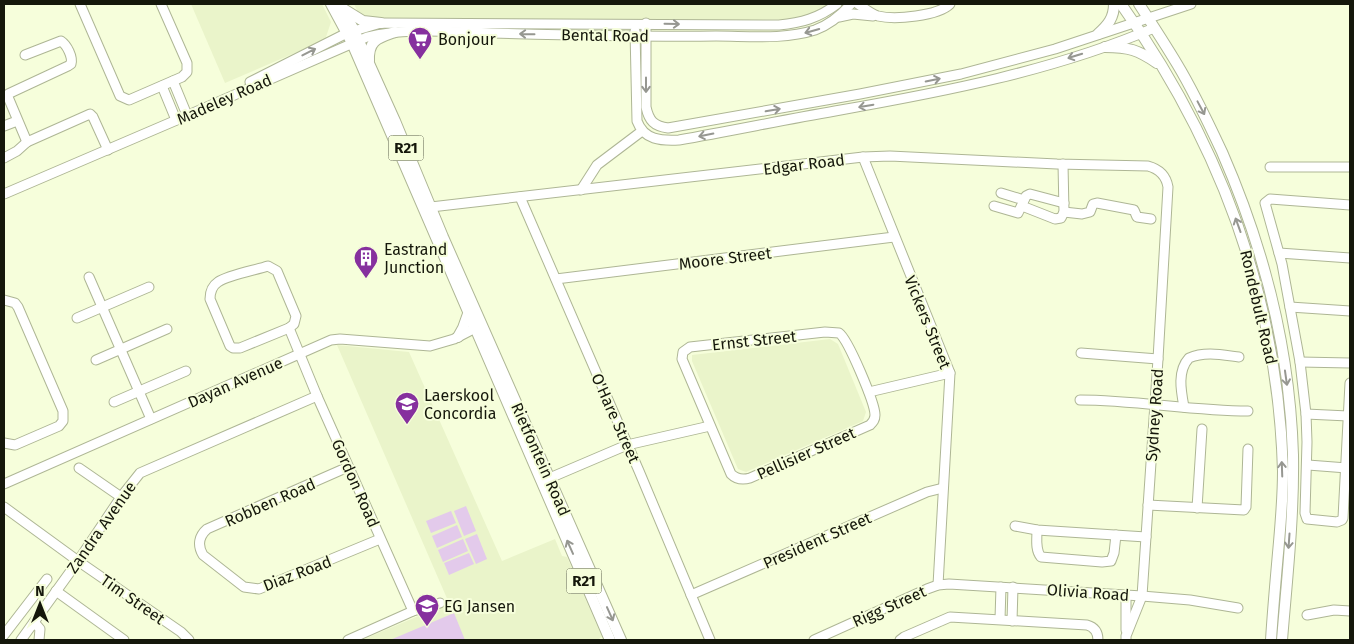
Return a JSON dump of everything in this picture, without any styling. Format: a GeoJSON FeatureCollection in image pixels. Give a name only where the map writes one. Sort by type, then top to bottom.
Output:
{"type":"FeatureCollection","features":[{"type":"Feature","properties":{"kind":"main road","name":"Rietfontein Road"},"geometry":{"type":"LineString","coordinates":[[331,4],[350,32]]}},
{"type":"Feature","properties":{"kind":"main road"},"geometry":{"type":"LineString","coordinates":[[1098,34],[1110,21],[1113,15],[1114,4]]}},
{"type":"Feature","properties":{"kind":"main road","name":"Rondebult Road"},"geometry":{"type":"LineString","coordinates":[[1121,4],[1162,66],[1195,125],[1222,182],[1258,286],[1278,398],[1283,472],[1270,640]]}},
{"type":"Feature","properties":{"kind":"main road","name":"Rondebult Road"},"geometry":{"type":"LineString","coordinates":[[1139,4],[1178,65],[1209,122],[1252,227],[1269,283],[1281,340],[1293,454],[1292,500],[1282,640]]}},
{"type":"Feature","properties":{"kind":"main road","name":"Rietfontein Road"},"geometry":{"type":"LineString","coordinates":[[341,6],[350,32],[468,314],[479,326]]}},
{"type":"Feature","properties":{"kind":"main road"},"geometry":{"type":"LineString","coordinates":[[341,6],[363,21],[382,23]]}},
{"type":"Feature","properties":{"kind":"main road"},"geometry":{"type":"LineString","coordinates":[[369,63],[371,44],[395,32]]}},
{"type":"Feature","properties":{"kind":"main road","name":"Rietfontein Road"},"geometry":{"type":"LineString","coordinates":[[355,42],[369,63],[431,207],[479,326],[615,638]]}},
{"type":"Feature","properties":{"kind":"main road"},"geometry":{"type":"LineString","coordinates":[[1105,47],[1126,47],[1135,50],[1162,66]]}},
{"type":"Feature","properties":{"kind":"main road"},"geometry":{"type":"LineString","coordinates":[[458,337],[468,314]]}},
{"type":"Feature","properties":{"kind":"street"},"geometry":{"type":"LineString","coordinates":[[80,4],[120,96],[124,99],[131,99],[162,86],[185,75],[188,70],[188,63],[161,4]]}},
{"type":"Feature","properties":{"kind":"street","name":"Bental Road"},"geometry":{"type":"LineString","coordinates":[[350,32],[382,23],[792,24],[820,15],[836,4]]}},
{"type":"Feature","properties":{"kind":"street","name":"Bental Road"},"geometry":{"type":"LineString","coordinates":[[355,42],[378,34],[395,32],[634,37],[792,35],[822,28],[837,18],[851,4]]}},
{"type":"Feature","properties":{"kind":"street"},"geometry":{"type":"LineString","coordinates":[[858,4],[877,15]]}},
{"type":"Feature","properties":{"kind":"street"},"geometry":{"type":"LineString","coordinates":[[867,4],[877,15]]}},
{"type":"Feature","properties":{"kind":"street"},"geometry":{"type":"LineString","coordinates":[[837,18],[853,14],[906,16],[938,7],[943,10],[950,4]]}},
{"type":"Feature","properties":{"kind":"street"},"geometry":{"type":"LineString","coordinates":[[646,23],[647,114],[650,121],[656,125],[668,128],[850,96],[961,74],[1055,49],[1147,17],[1192,4]]}},
{"type":"Feature","properties":{"kind":"street"},"geometry":{"type":"LineString","coordinates":[[635,24],[637,121],[642,131],[657,140],[679,140],[935,93],[1012,74],[1105,47],[1154,28]]}},
{"type":"Feature","properties":{"kind":"street","name":"Madeley Road"},"geometry":{"type":"LineString","coordinates":[[186,113],[350,32]]}},
{"type":"Feature","properties":{"kind":"street"},"geometry":{"type":"LineString","coordinates":[[25,55],[61,40],[64,42],[72,61],[68,66],[9,92],[8,97],[27,142]]}},
{"type":"Feature","properties":{"kind":"street","name":"Madeley Road"},"geometry":{"type":"LineString","coordinates":[[4,194],[186,113],[355,42]]}},
{"type":"Feature","properties":{"kind":"street"},"geometry":{"type":"LineString","coordinates":[[173,81],[186,113]]}},
{"type":"Feature","properties":{"kind":"street"},"geometry":{"type":"LineString","coordinates":[[162,86],[175,118]]}},
{"type":"Feature","properties":{"kind":"street"},"geometry":{"type":"LineString","coordinates":[[4,158],[17,151],[27,142],[90,114],[107,148]]}},
{"type":"Feature","properties":{"kind":"street"},"geometry":{"type":"LineString","coordinates":[[4,126],[17,121]]}},
{"type":"Feature","properties":{"kind":"street"},"geometry":{"type":"LineString","coordinates":[[581,190],[597,165],[642,131]]}},
{"type":"Feature","properties":{"kind":"street","name":"Edgar Road"},"geometry":{"type":"LineString","coordinates":[[431,207],[863,158],[914,156],[1063,164],[1148,166],[1162,173],[1168,187]]}},
{"type":"Feature","properties":{"kind":"street","name":"Vickers Street"},"geometry":{"type":"LineString","coordinates":[[863,158],[950,373],[938,585]]}},
{"type":"Feature","properties":{"kind":"street"},"geometry":{"type":"LineString","coordinates":[[1001,192],[1055,219],[1061,218],[1064,208],[1063,164]]}},
{"type":"Feature","properties":{"kind":"street"},"geometry":{"type":"LineString","coordinates":[[1270,167],[1350,167]]}},
{"type":"Feature","properties":{"kind":"street","name":"Sydney Road"},"geometry":{"type":"LineString","coordinates":[[1126,638],[1142,596],[1168,187]]}},
{"type":"Feature","properties":{"kind":"street"},"geometry":{"type":"LineString","coordinates":[[994,206],[1016,214],[1019,213],[1028,194],[1032,194],[1064,208],[1086,214],[1090,212],[1093,204],[1097,203],[1134,210],[1137,217],[1151,219]]}},
{"type":"Feature","properties":{"kind":"street","name":"O'Hare Street"},"geometry":{"type":"LineString","coordinates":[[520,198],[710,640]]}},
{"type":"Feature","properties":{"kind":"street"},"geometry":{"type":"LineString","coordinates":[[1350,204],[1274,199],[1266,201],[1265,206],[1278,253],[1300,362],[1306,414],[1308,465],[1305,517],[1310,520],[1337,522],[1343,518],[1350,383]]}},
{"type":"Feature","properties":{"kind":"street","name":"Moore Street"},"geometry":{"type":"LineString","coordinates":[[556,279],[894,237]]}},
{"type":"Feature","properties":{"kind":"street"},"geometry":{"type":"LineString","coordinates":[[1278,253],[1350,258]]}},
{"type":"Feature","properties":{"kind":"street"},"geometry":{"type":"LineString","coordinates":[[268,266],[275,268],[296,316],[294,324],[289,328],[240,348],[233,348],[230,346],[210,299],[213,286],[221,280],[268,266]]}},
{"type":"Feature","properties":{"kind":"street"},"geometry":{"type":"LineString","coordinates":[[90,277],[151,419]]}},
{"type":"Feature","properties":{"kind":"street"},"geometry":{"type":"LineString","coordinates":[[77,318],[149,287]]}},
{"type":"Feature","properties":{"kind":"street"},"geometry":{"type":"LineString","coordinates":[[4,300],[15,303],[18,307],[64,416],[59,426],[15,445],[4,443]]}},
{"type":"Feature","properties":{"kind":"street"},"geometry":{"type":"LineString","coordinates":[[1290,307],[1350,310]]}},
{"type":"Feature","properties":{"kind":"street","name":"Dayan Avenue"},"geometry":{"type":"LineString","coordinates":[[4,484],[331,340],[340,339],[420,346],[437,344],[458,337],[479,326]]}},
{"type":"Feature","properties":{"kind":"street","name":"Gordon Road"},"geometry":{"type":"LineString","coordinates":[[289,328],[348,467],[413,611]]}},
{"type":"Feature","properties":{"kind":"street"},"geometry":{"type":"LineString","coordinates":[[96,360],[167,329]]}},
{"type":"Feature","properties":{"kind":"street","name":"Ernst Street"},"geometry":{"type":"LineString","coordinates":[[710,426],[682,359],[683,352],[690,347],[833,332],[843,336],[846,340],[869,392]]}},
{"type":"Feature","properties":{"kind":"street"},"geometry":{"type":"LineString","coordinates":[[1080,353],[1158,359]]}},
{"type":"Feature","properties":{"kind":"street"},"geometry":{"type":"LineString","coordinates":[[1184,406],[1180,384],[1184,368],[1190,358],[1206,354],[1239,357]]}},
{"type":"Feature","properties":{"kind":"street"},"geometry":{"type":"LineString","coordinates":[[1300,362],[1350,363]]}},
{"type":"Feature","properties":{"kind":"street"},"geometry":{"type":"LineString","coordinates":[[114,402],[186,370]]}},
{"type":"Feature","properties":{"kind":"street"},"geometry":{"type":"LineString","coordinates":[[869,392],[950,373]]}},
{"type":"Feature","properties":{"kind":"street","name":"Pellisier Street"},"geometry":{"type":"LineString","coordinates":[[710,426],[731,474],[740,479],[747,479],[870,425],[875,414],[869,392]]}},
{"type":"Feature","properties":{"kind":"street","name":"Zandra Avenue"},"geometry":{"type":"LineString","coordinates":[[21,640],[136,476],[143,471],[317,396]]}},
{"type":"Feature","properties":{"kind":"street"},"geometry":{"type":"LineString","coordinates":[[1080,400],[1248,411]]}},
{"type":"Feature","properties":{"kind":"street"},"geometry":{"type":"LineString","coordinates":[[1306,414],[1348,416]]}},
{"type":"Feature","properties":{"kind":"street"},"geometry":{"type":"LineString","coordinates":[[545,480],[627,445],[710,426]]}},
{"type":"Feature","properties":{"kind":"street"},"geometry":{"type":"LineString","coordinates":[[1197,508],[1202,429]]}},
{"type":"Feature","properties":{"kind":"street"},"geometry":{"type":"LineString","coordinates":[[1148,505],[1244,510],[1246,507],[1248,449]]}},
{"type":"Feature","properties":{"kind":"street"},"geometry":{"type":"LineString","coordinates":[[1308,465],[1347,468]]}},
{"type":"Feature","properties":{"kind":"street","name":"Robben Road"},"geometry":{"type":"LineString","coordinates":[[199,544],[203,532],[207,529],[348,467]]}},
{"type":"Feature","properties":{"kind":"street"},"geometry":{"type":"LineString","coordinates":[[79,468],[121,497]]}},
{"type":"Feature","properties":{"kind":"street","name":"President Street"},"geometry":{"type":"LineString","coordinates":[[691,595],[927,492],[944,488]]}},
{"type":"Feature","properties":{"kind":"street","name":"Tim Street"},"geometry":{"type":"LineString","coordinates":[[4,506],[78,561],[181,632],[188,640]]}},
{"type":"Feature","properties":{"kind":"street"},"geometry":{"type":"LineString","coordinates":[[1015,526],[1037,530],[1146,537]]}},
{"type":"Feature","properties":{"kind":"street"},"geometry":{"type":"LineString","coordinates":[[1037,530],[1038,554],[1041,557],[1084,561],[1111,561],[1116,535]]}},
{"type":"Feature","properties":{"kind":"street","name":"Diaz Road"},"geometry":{"type":"LineString","coordinates":[[199,544],[203,555],[244,587],[259,589],[380,539]]}},
{"type":"Feature","properties":{"kind":"street"},"geometry":{"type":"LineString","coordinates":[[4,635],[47,579]]}},
{"type":"Feature","properties":{"kind":"street","name":"Olivia Road"},"geometry":{"type":"LineString","coordinates":[[938,585],[949,584],[1142,596],[1190,600],[1238,608]]}},
{"type":"Feature","properties":{"kind":"street","name":"Rigg Street"},"geometry":{"type":"LineString","coordinates":[[814,640],[938,585]]}},
{"type":"Feature","properties":{"kind":"street"},"geometry":{"type":"LineString","coordinates":[[1000,620],[1001,587]]}},
{"type":"Feature","properties":{"kind":"street"},"geometry":{"type":"LineString","coordinates":[[1012,621],[1013,588]]}},
{"type":"Feature","properties":{"kind":"street"},"geometry":{"type":"LineString","coordinates":[[56,591],[124,640]]}},
{"type":"Feature","properties":{"kind":"street"},"geometry":{"type":"LineString","coordinates":[[36,594],[48,602]]}},
{"type":"Feature","properties":{"kind":"street"},"geometry":{"type":"LineString","coordinates":[[1126,595],[1126,638]]}},
{"type":"Feature","properties":{"kind":"street"},"geometry":{"type":"LineString","coordinates":[[348,640],[413,611],[440,603]]}},
{"type":"Feature","properties":{"kind":"street"},"geometry":{"type":"LineString","coordinates":[[1306,615],[1334,610],[1350,610]]}},
{"type":"Feature","properties":{"kind":"street"},"geometry":{"type":"LineString","coordinates":[[900,640],[950,617],[1087,625],[1093,627],[1098,640]]}},
{"type":"Feature","properties":{"kind":"street"},"geometry":{"type":"LineString","coordinates":[[34,622],[40,629],[39,640]]}},
{"type":"Feature","properties":{"kind":"shaded area"},"geometry":{"type":"Polygon","coordinates":[[[191,4],[322,4],[331,22],[325,40],[225,83],[191,4]]]}},
{"type":"Feature","properties":{"kind":"shaded area"},"geometry":{"type":"Polygon","coordinates":[[[354,4],[831,4],[826,8],[798,19],[744,20],[361,19],[354,4]]]}},
{"type":"Feature","properties":{"kind":"shaded area"},"geometry":{"type":"Polygon","coordinates":[[[830,339],[838,344],[866,412],[863,421],[746,472],[738,469],[692,361],[692,355],[830,339]]]}},
{"type":"Feature","properties":{"kind":"shaded area","name":"Laerskool Concordia"},"geometry":{"type":"Polygon","coordinates":[[[337,345],[409,352],[502,561],[555,539],[562,556],[567,557],[602,637],[597,640],[362,640],[449,603],[337,345]]]}},
{"type":"Feature","properties":{"kind":"shaded area"},"geometry":{"type":"Polygon","coordinates":[[[466,506],[476,531],[464,536],[454,511],[466,506]]]}},
{"type":"Feature","properties":{"kind":"shaded area"},"geometry":{"type":"Polygon","coordinates":[[[451,511],[456,523],[431,533],[426,521],[451,511]]]}},
{"type":"Feature","properties":{"kind":"shaded area"},"geometry":{"type":"Polygon","coordinates":[[[457,525],[462,537],[437,548],[432,536],[457,525]]]}},
{"type":"Feature","properties":{"kind":"shaded area"},"geometry":{"type":"Polygon","coordinates":[[[477,534],[487,559],[476,564],[465,539],[477,534]]]}},
{"type":"Feature","properties":{"kind":"shaded area"},"geometry":{"type":"Polygon","coordinates":[[[463,539],[468,551],[443,562],[438,550],[463,539]]]}},
{"type":"Feature","properties":{"kind":"shaded area"},"geometry":{"type":"Polygon","coordinates":[[[469,553],[474,564],[449,575],[444,563],[469,553]]]}},
{"type":"Feature","properties":{"kind":"shaded area"},"geometry":{"type":"Polygon","coordinates":[[[454,613],[465,640],[390,640],[454,613]]]}},
{"type":"Feature","properties":{"kind":"place","name":"Bonjour"},"geometry":{"type":"Point","coordinates":[420,60]}},
{"type":"Feature","properties":{"kind":"place","name":"Eastrand Junction"},"geometry":{"type":"Point","coordinates":[366,279]}},
{"type":"Feature","properties":{"kind":"place","name":"Laerskool Concordia"},"geometry":{"type":"Point","coordinates":[407,425]}},
{"type":"Feature","properties":{"kind":"place","name":"EG Jansen"},"geometry":{"type":"Point","coordinates":[427,627]}}]}
